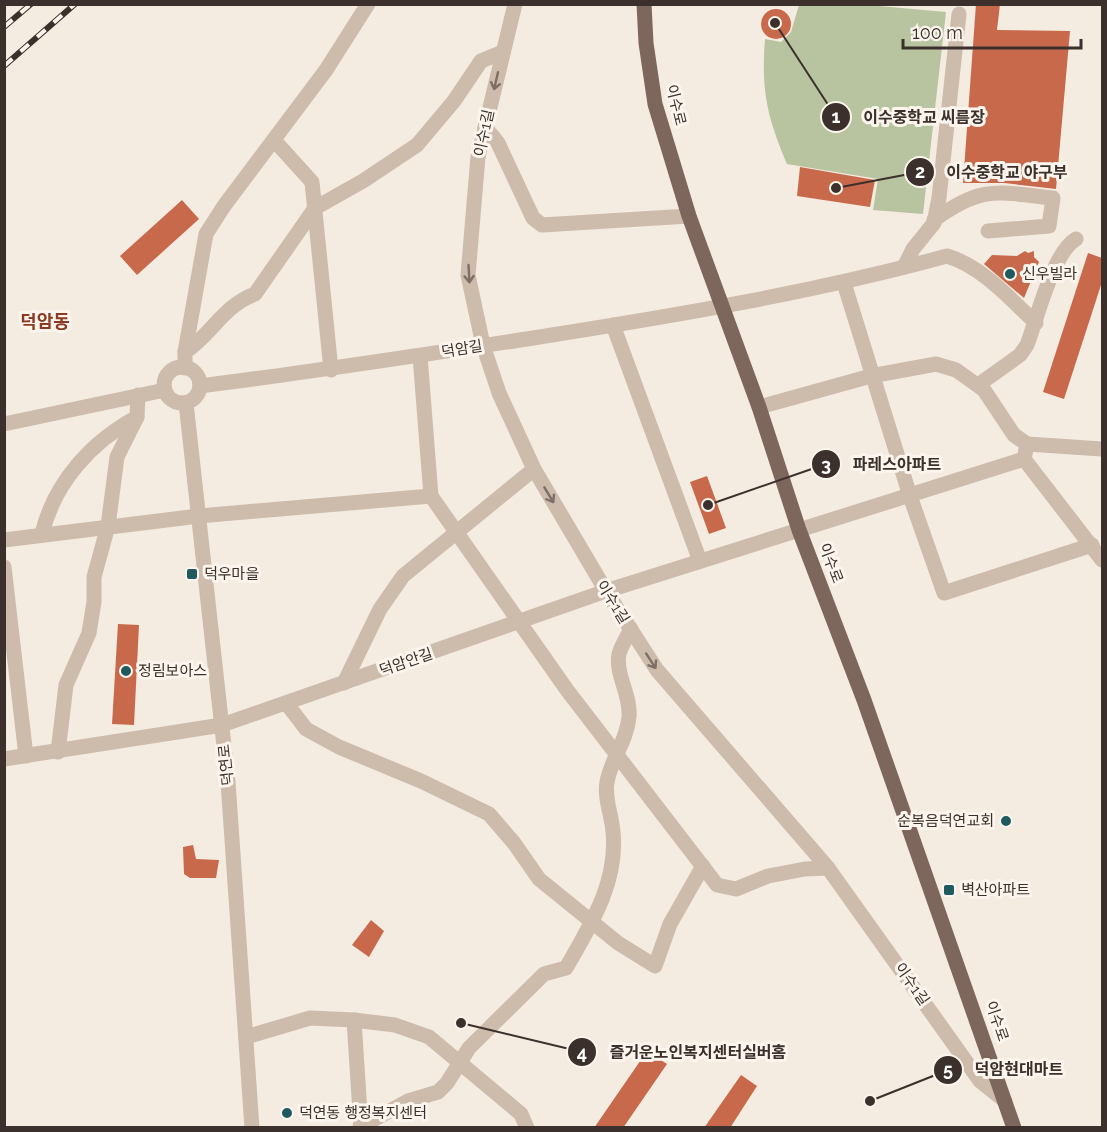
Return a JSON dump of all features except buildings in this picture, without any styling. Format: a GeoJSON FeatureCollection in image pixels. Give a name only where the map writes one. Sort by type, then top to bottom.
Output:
{"type":"FeatureCollection","features":[{"type":"Feature","properties":{"kind":"main road","name":"이수로"},"geometry":{"type":"LineString","coordinates":[[644,4],[645,44],[655,104],[689,216],[759,407],[799,530],[864,700],[1014,1128]]}},
{"type":"Feature","properties":{"kind":"street"},"geometry":{"type":"LineString","coordinates":[[368,4],[326,70],[206,234],[185,360],[197,375],[200,386],[196,397],[186,403],[174,401],[165,390],[165,381],[171,371],[185,360],[225,312],[243,298],[255,294],[315,208],[363,181],[417,145],[454,101],[481,61],[503,51]]}},
{"type":"Feature","properties":{"kind":"street","name":"이수1길"},"geometry":{"type":"LineString","coordinates":[[515,4],[485,127],[472,212],[468,275],[483,345],[499,393],[534,469],[606,591],[657,670],[828,868],[980,1081],[1005,1101]]}},
{"type":"Feature","properties":{"kind":"street"},"geometry":{"type":"LineString","coordinates":[[934,220],[939,198],[959,14]]}},
{"type":"Feature","properties":{"kind":"street"},"geometry":{"type":"LineString","coordinates":[[485,127],[498,143],[533,218],[542,225],[689,216]]}},
{"type":"Feature","properties":{"kind":"street"},"geometry":{"type":"LineString","coordinates":[[273,140],[312,182],[331,370]]}},
{"type":"Feature","properties":{"kind":"street"},"geometry":{"type":"LineString","coordinates":[[904,267],[913,249],[934,220],[956,204],[982,194],[1003,193],[1053,198],[1049,226],[988,231]]}},
{"type":"Feature","properties":{"kind":"street"},"geometry":{"type":"LineString","coordinates":[[978,385],[1020,355],[1036,323],[1060,257],[1068,243],[1076,238]]}},
{"type":"Feature","properties":{"kind":"street","name":"덕암길"},"geometry":{"type":"LineString","coordinates":[[200,386],[331,370],[724,308],[844,283],[947,256],[962,260],[986,277],[1036,323]]}},
{"type":"Feature","properties":{"kind":"street"},"geometry":{"type":"LineString","coordinates":[[844,283],[909,496],[944,593],[1092,545]]}},
{"type":"Feature","properties":{"kind":"street"},"geometry":{"type":"LineString","coordinates":[[613,325],[700,561]]}},
{"type":"Feature","properties":{"kind":"street"},"geometry":{"type":"LineString","coordinates":[[420,356],[431,496],[567,690],[717,885],[736,889],[768,876],[805,869],[828,868]]}},
{"type":"Feature","properties":{"kind":"street"},"geometry":{"type":"LineString","coordinates":[[759,407],[871,376],[936,364],[956,370],[978,385],[992,399],[1014,435],[1028,444],[1102,449]]}},
{"type":"Feature","properties":{"kind":"street"},"geometry":{"type":"LineString","coordinates":[[4,424],[165,390]]}},
{"type":"Feature","properties":{"kind":"street"},"geometry":{"type":"LineString","coordinates":[[58,752],[66,685],[89,633],[94,602],[94,577],[108,526],[117,457],[137,417],[138,394]]}},
{"type":"Feature","properties":{"kind":"street","name":"덕연로"},"geometry":{"type":"LineString","coordinates":[[186,403],[222,725],[252,1128]]}},
{"type":"Feature","properties":{"kind":"street"},"geometry":{"type":"LineString","coordinates":[[42,534],[45,521],[74,469],[96,444],[137,417]]}},
{"type":"Feature","properties":{"kind":"street"},"geometry":{"type":"LineString","coordinates":[[1028,444],[1024,459],[1102,560]]}},
{"type":"Feature","properties":{"kind":"street","name":"덕암안길"},"geometry":{"type":"LineString","coordinates":[[4,759],[222,725],[606,591],[1024,459]]}},
{"type":"Feature","properties":{"kind":"street"},"geometry":{"type":"LineString","coordinates":[[344,683],[380,609],[403,576],[534,469]]}},
{"type":"Feature","properties":{"kind":"street"},"geometry":{"type":"LineString","coordinates":[[4,540],[199,516],[431,496]]}},
{"type":"Feature","properties":{"kind":"street"},"geometry":{"type":"LineString","coordinates":[[4,567],[26,756]]}},
{"type":"Feature","properties":{"kind":"street"},"geometry":{"type":"LineString","coordinates":[[354,1020],[360,1127],[408,1101],[438,1092],[447,1083],[469,1048],[544,974],[566,968],[607,893],[613,860],[613,832],[607,783],[627,733],[628,698],[620,675],[619,654],[631,629]]}},
{"type":"Feature","properties":{"kind":"street"},"geometry":{"type":"LineString","coordinates":[[287,704],[306,729],[339,747],[421,781],[489,814],[514,843],[539,879],[618,943],[655,966],[670,924],[703,866]]}},
{"type":"Feature","properties":{"kind":"street"},"geometry":{"type":"LineString","coordinates":[[246,1037],[310,1018],[395,1025],[415,1031],[429,1037],[520,1114],[527,1128]]}},
{"type":"Feature","properties":{"kind":"green space"},"geometry":{"type":"Polygon","coordinates":[[[799,5],[868,5],[946,12],[923,214],[873,210],[878,179],[787,164],[767,103],[764,74],[765,39],[781,42],[791,32],[799,5]]]}},
{"type":"Feature","properties":{"kind":"railway"},"geometry":{"type":"LineString","coordinates":[[4,27],[31,4]]}},
{"type":"Feature","properties":{"kind":"railway"},"geometry":{"type":"LineString","coordinates":[[4,66],[75,4]]}},
{"type":"Feature","properties":{"kind":"place","name":"이수중학교 씨름장"},"geometry":{"type":"Point","coordinates":[775,23]}},
{"type":"Feature","properties":{"kind":"place","name":"이수중학교 야구부"},"geometry":{"type":"Point","coordinates":[836,188]}},
{"type":"Feature","properties":{"kind":"place","name":"신우빌라"},"geometry":{"type":"Point","coordinates":[1010,274]}},
{"type":"Feature","properties":{"kind":"place","name":"파레스아파트"},"geometry":{"type":"Point","coordinates":[708,505]}},
{"type":"Feature","properties":{"kind":"place","name":"덕우마을"},"geometry":{"type":"Point","coordinates":[192,574]}},
{"type":"Feature","properties":{"kind":"place","name":"정림보아스"},"geometry":{"type":"Point","coordinates":[126,671]}},
{"type":"Feature","properties":{"kind":"place","name":"순복음덕연교회"},"geometry":{"type":"Point","coordinates":[1006,821]}},
{"type":"Feature","properties":{"kind":"place","name":"벽산아파트"},"geometry":{"type":"Point","coordinates":[949,890]}},
{"type":"Feature","properties":{"kind":"place","name":"즐거운노인복지센터실버홈"},"geometry":{"type":"Point","coordinates":[461,1023]}},
{"type":"Feature","properties":{"kind":"place","name":"덕암현대마트"},"geometry":{"type":"Point","coordinates":[870,1101]}},
{"type":"Feature","properties":{"kind":"place","name":"덕연동 행정복지센터"},"geometry":{"type":"Point","coordinates":[287,1113]}},
{"type":"Feature","properties":{"kind":"district","name":"덕암동"},"geometry":{"type":"Point","coordinates":[45,321]}}]}
